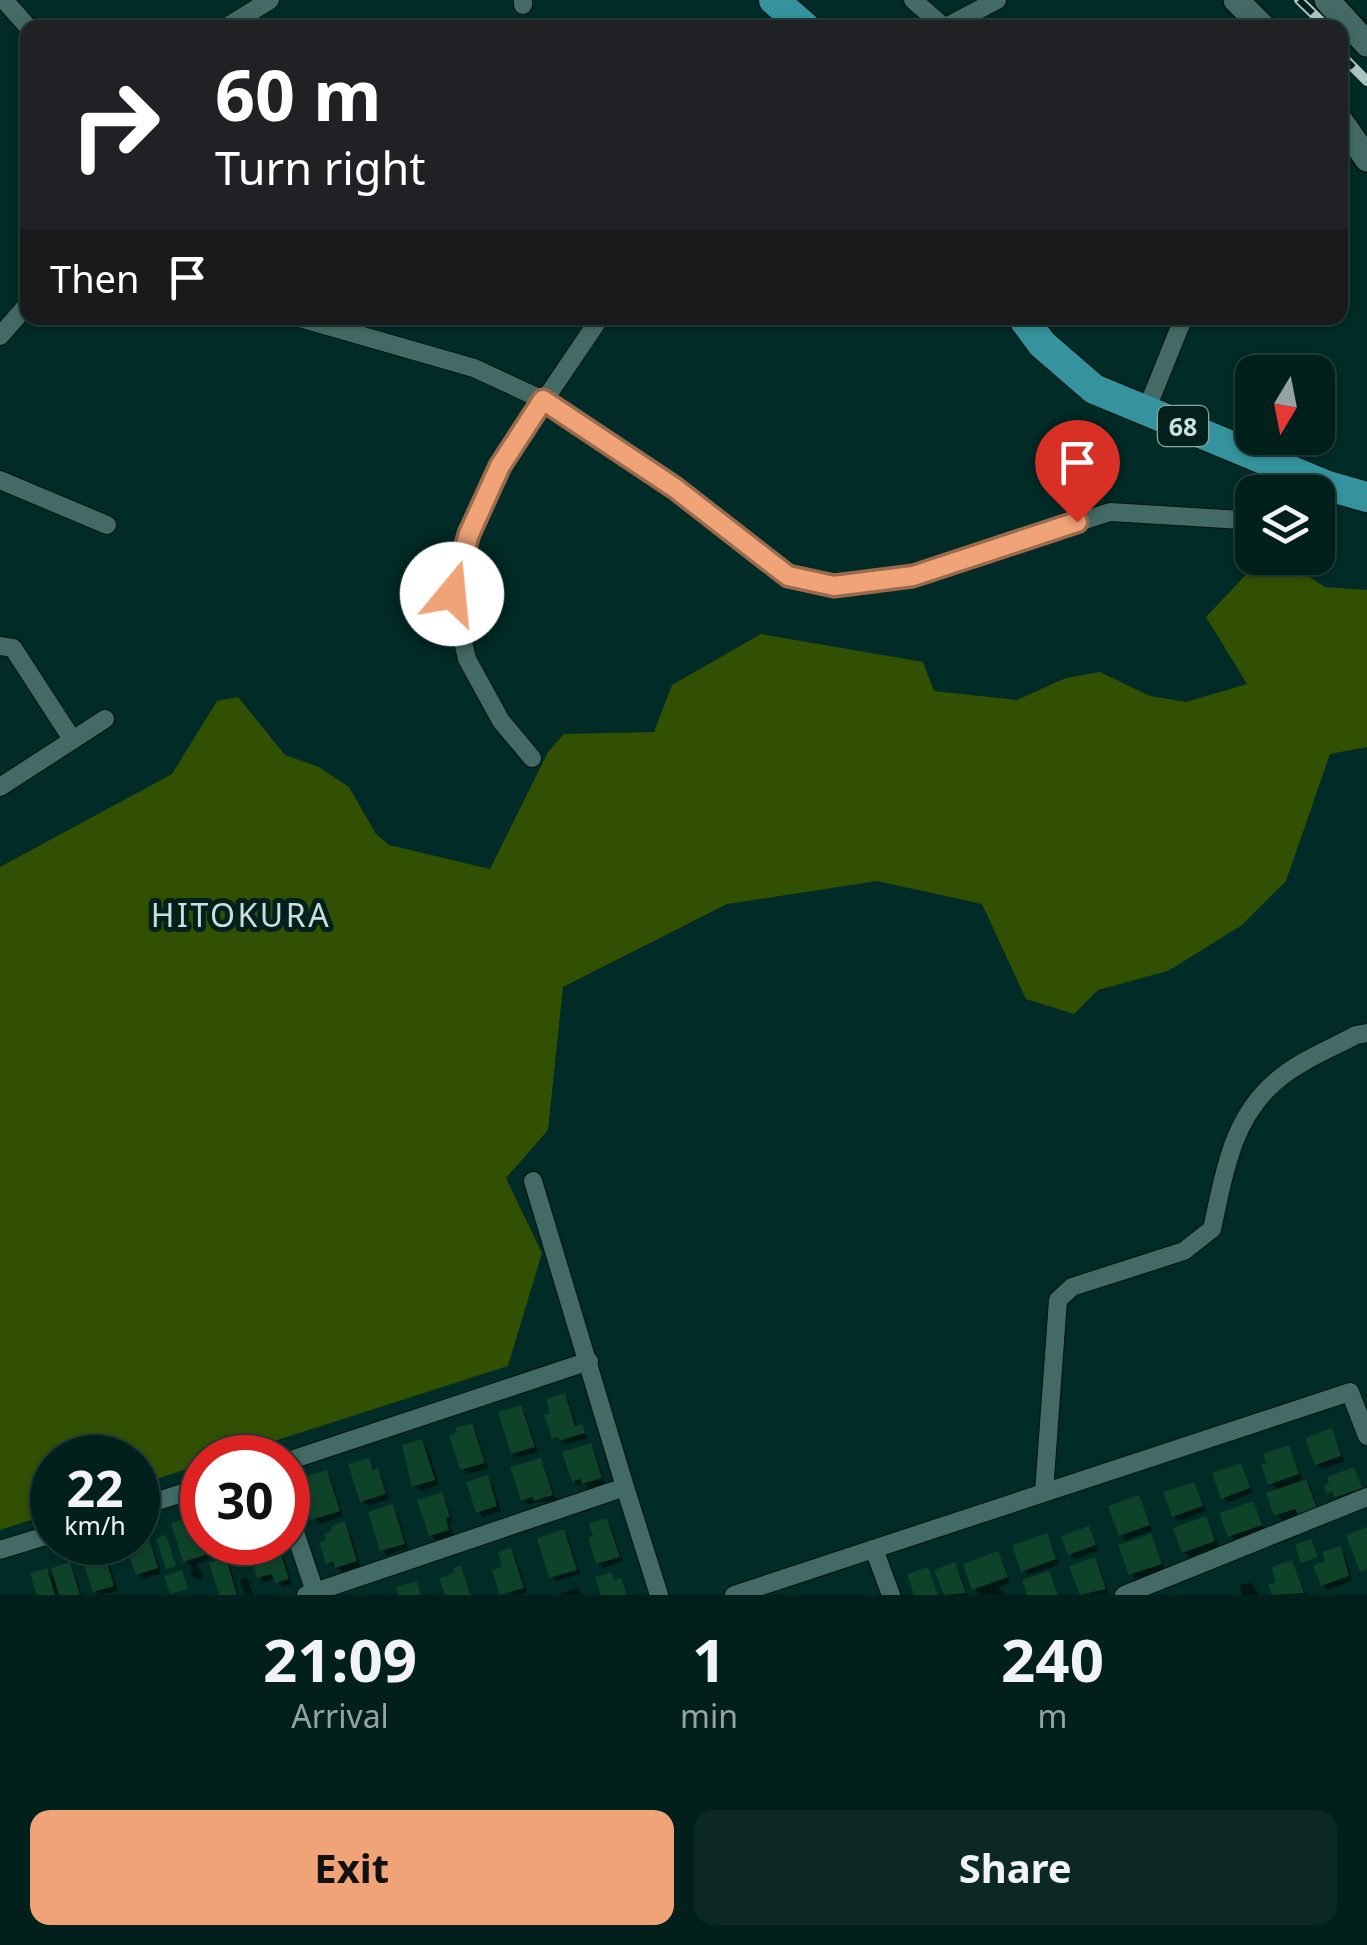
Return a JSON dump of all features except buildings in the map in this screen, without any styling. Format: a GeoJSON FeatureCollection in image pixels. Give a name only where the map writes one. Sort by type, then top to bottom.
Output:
{"type":"FeatureCollection","features":[{"type":"Feature","properties":{"kind":"main road","name":"68"},"geometry":{"type":"LineString","coordinates":[[1028,325],[1042,344],[1094,390],[1290,475]]}},
{"type":"Feature","properties":{"kind":"main road","name":"68"},"geometry":{"type":"LineString","coordinates":[[1335,491],[1367,497]]}},
{"type":"Feature","properties":{"kind":"street"},"geometry":{"type":"LineString","coordinates":[[4,0],[22,20]]}},
{"type":"Feature","properties":{"kind":"street"},"geometry":{"type":"LineString","coordinates":[[238,20],[270,0]]}},
{"type":"Feature","properties":{"kind":"street"},"geometry":{"type":"LineString","coordinates":[[913,0],[936,20]]}},
{"type":"Feature","properties":{"kind":"street"},"geometry":{"type":"LineString","coordinates":[[958,20],[997,0]]}},
{"type":"Feature","properties":{"kind":"street"},"geometry":{"type":"LineString","coordinates":[[1236,0],[1256,20]]}},
{"type":"Feature","properties":{"kind":"street"},"geometry":{"type":"LineString","coordinates":[[1326,0],[1345,20]]}},
{"type":"Feature","properties":{"kind":"street"},"geometry":{"type":"LineString","coordinates":[[1348,24],[1367,44]]}},
{"type":"Feature","properties":{"kind":"street"},"geometry":{"type":"LineString","coordinates":[[1348,132],[1367,159]]}},
{"type":"Feature","properties":{"kind":"street"},"geometry":{"type":"LineString","coordinates":[[0,336],[20,313]]}},
{"type":"Feature","properties":{"kind":"street"},"geometry":{"type":"LineString","coordinates":[[324,325],[474,368],[543,400],[675,488],[788,576],[834,586],[913,576],[1110,512],[1235,520]]}},
{"type":"Feature","properties":{"kind":"street"},"geometry":{"type":"LineString","coordinates":[[532,758],[501,721],[468,659],[452,594],[469,534],[500,466],[595,325]]}},
{"type":"Feature","properties":{"kind":"street"},"geometry":{"type":"LineString","coordinates":[[1146,411],[1182,325]]}},
{"type":"Feature","properties":{"kind":"street"},"geometry":{"type":"LineString","coordinates":[[0,480],[107,526]]}},
{"type":"Feature","properties":{"kind":"street"},"geometry":{"type":"LineString","coordinates":[[0,646],[13,648],[72,739]]}},
{"type":"Feature","properties":{"kind":"street"},"geometry":{"type":"LineString","coordinates":[[0,788],[105,719]]}},
{"type":"Feature","properties":{"kind":"street"},"geometry":{"type":"LineString","coordinates":[[1044,1492],[1058,1300],[1072,1288],[1184,1251],[1212,1229],[1225,1166],[1242,1119],[1276,1080],[1356,1035],[1367,1033]]}},
{"type":"Feature","properties":{"kind":"street"},"geometry":{"type":"LineString","coordinates":[[533,1181],[658,1595]]}},
{"type":"Feature","properties":{"kind":"street"},"geometry":{"type":"LineString","coordinates":[[310,1454],[590,1362]]}},
{"type":"Feature","properties":{"kind":"street"},"geometry":{"type":"LineString","coordinates":[[734,1595],[1350,1392],[1365,1424]]}},
{"type":"Feature","properties":{"kind":"street"},"geometry":{"type":"LineString","coordinates":[[304,1565],[312,1594],[625,1487]]}},
{"type":"Feature","properties":{"kind":"street"},"geometry":{"type":"LineString","coordinates":[[1124,1595],[1367,1497]]}},
{"type":"Feature","properties":{"kind":"street"},"geometry":{"type":"LineString","coordinates":[[0,1550],[30,1541]]}},
{"type":"Feature","properties":{"kind":"street"},"geometry":{"type":"LineString","coordinates":[[874,1549],[891,1595]]}},
{"type":"Feature","properties":{"kind":"green space"},"geometry":{"type":"Polygon","coordinates":[[[1246,575],[1306,575],[1325,587],[1367,590],[1367,747],[1330,754],[1286,881],[1242,925],[1168,971],[1098,990],[1074,1014],[1026,999],[982,904],[877,881],[727,904],[563,987],[548,1130],[506,1178],[542,1253],[508,1366],[293,1435],[180,1435],[180,1471],[160,1478],[160,1435],[30,1435],[30,1520],[0,1530],[0,867],[172,774],[217,701],[238,697],[285,755],[319,767],[349,787],[376,834],[389,845],[490,869],[548,752],[564,734],[654,732],[672,685],[761,634],[923,662],[934,691],[1017,700],[1066,678],[1100,672],[1150,696],[1186,702],[1247,684],[1206,617],[1246,575]]]}},
{"type":"Feature","properties":{"kind":"railway"},"geometry":{"type":"LineString","coordinates":[[1299,0],[1320,20]]}},
{"type":"Feature","properties":{"kind":"railway"},"geometry":{"type":"LineString","coordinates":[[1348,62],[1367,81]]}},
{"type":"Feature","properties":{"kind":"district","name":"HITOKURA"},"geometry":{"type":"Point","coordinates":[241,914]}},
{"type":"Feature","properties":{"kind":"route"},"geometry":{"type":"LineString","coordinates":[[452,594],[469,534],[500,466],[543,400],[675,488],[788,576],[834,586],[913,576],[1077,522]]}}]}
